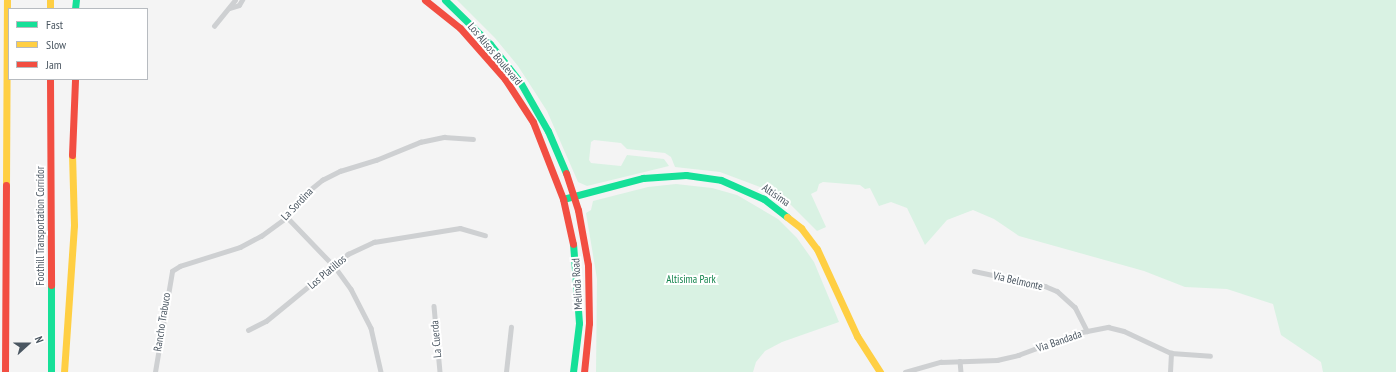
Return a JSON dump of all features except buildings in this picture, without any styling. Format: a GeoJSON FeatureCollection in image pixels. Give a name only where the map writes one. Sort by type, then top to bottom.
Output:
{"type":"FeatureCollection","features":[{"type":"Feature","properties":{"kind":"main road"},"geometry":{"type":"LineString","coordinates":[[5,372],[7,0]]}},
{"type":"Feature","properties":{"kind":"main road","name":"Los Alisos Boulevard"},"geometry":{"type":"LineString","coordinates":[[425,0],[460,28],[508,84],[533,122],[563,199]]}},
{"type":"Feature","properties":{"kind":"main road","name":"Los Alisos Boulevard"},"geometry":{"type":"LineString","coordinates":[[445,0],[490,44],[520,82],[548,131],[574,196]]}},
{"type":"Feature","properties":{"kind":"main road","name":"Foothill Transportation Corridor"},"geometry":{"type":"LineString","coordinates":[[50,80],[51,372]]}},
{"type":"Feature","properties":{"kind":"main road"},"geometry":{"type":"LineString","coordinates":[[64,372],[74,225],[75,80]]}},
{"type":"Feature","properties":{"kind":"main road","name":"Altisima"},"geometry":{"type":"LineString","coordinates":[[563,199],[643,178],[679,175],[721,180],[764,198],[801,228],[817,249],[827,266],[857,336],[880,372]]}},
{"type":"Feature","properties":{"kind":"main road","name":"Melinda Road"},"geometry":{"type":"LineString","coordinates":[[574,196],[586,250],[589,287],[589,323],[584,372]]}},
{"type":"Feature","properties":{"kind":"main road","name":"Melinda Road"},"geometry":{"type":"LineString","coordinates":[[563,199],[575,252],[579,303],[573,372]]}},
{"type":"Feature","properties":{"kind":"main road"},"geometry":{"type":"LineString","coordinates":[[0,327],[5,372]]}},
{"type":"Feature","properties":{"kind":"street"},"geometry":{"type":"LineString","coordinates":[[214,26],[235,0]]}},
{"type":"Feature","properties":{"kind":"street"},"geometry":{"type":"LineString","coordinates":[[230,8],[239,5],[242,0]]}},
{"type":"Feature","properties":{"kind":"street","name":"La Sordina"},"geometry":{"type":"LineString","coordinates":[[172,272],[180,266],[240,247],[261,236],[287,217],[306,193],[322,180],[340,171],[376,160],[420,142],[444,136],[472,139]]}},
{"type":"Feature","properties":{"kind":"street"},"geometry":{"type":"LineString","coordinates":[[287,217],[334,267],[362,308],[371,328],[381,372]]}},
{"type":"Feature","properties":{"kind":"street","name":"Los Platillos"},"geometry":{"type":"LineString","coordinates":[[248,330],[266,321],[334,267],[348,254],[374,242],[460,228],[485,235]]}},
{"type":"Feature","properties":{"kind":"street","name":"Via Belmonte"},"geometry":{"type":"LineString","coordinates":[[974,271],[1044,286],[1057,291],[1075,306],[1087,331]]}},
{"type":"Feature","properties":{"kind":"street","name":"Rancho Trabuco"},"geometry":{"type":"LineString","coordinates":[[155,372],[172,272]]}},
{"type":"Feature","properties":{"kind":"street","name":"La Cuerda"},"geometry":{"type":"LineString","coordinates":[[434,306],[440,372]]}},
{"type":"Feature","properties":{"kind":"street"},"geometry":{"type":"LineString","coordinates":[[506,372],[511,327]]}},
{"type":"Feature","properties":{"kind":"street","name":"Via Bandada"},"geometry":{"type":"LineString","coordinates":[[905,372],[941,362],[997,360],[1011,357],[1087,331],[1108,328],[1124,331],[1171,353],[1210,356]]}},
{"type":"Feature","properties":{"kind":"street"},"geometry":{"type":"LineString","coordinates":[[1170,372],[1171,353]]}},
{"type":"Feature","properties":{"kind":"street"},"geometry":{"type":"LineString","coordinates":[[960,361],[961,372]]}},
{"type":"Feature","properties":{"kind":"green space"},"geometry":{"type":"Polygon","coordinates":[[[457,0],[1396,0],[1396,372],[1323,372],[1321,362],[1281,335],[1273,304],[1227,289],[1185,287],[1144,271],[1019,236],[994,219],[973,210],[947,220],[925,245],[907,208],[891,202],[879,206],[870,188],[865,189],[860,185],[823,182],[819,184],[817,191],[811,194],[826,227],[817,231],[790,204],[773,192],[720,172],[675,167],[671,157],[665,153],[627,149],[621,143],[594,140],[591,142],[589,160],[591,163],[621,166],[627,155],[664,159],[669,166],[587,186],[578,182],[547,111],[518,66],[495,38],[457,0]]]}},
{"type":"Feature","properties":{"kind":"green space","name":"Altisima Park"},"geometry":{"type":"Polygon","coordinates":[[[676,184],[712,188],[737,195],[778,219],[797,238],[814,262],[839,322],[782,342],[765,351],[756,362],[753,372],[596,372],[597,279],[586,213],[591,210],[593,201],[648,187],[676,184]]]}},
{"type":"Feature","properties":{"kind":"traffic: fast"},"geometry":{"type":"LineString","coordinates":[[75,8],[76,0]]}},
{"type":"Feature","properties":{"kind":"traffic: fast"},"geometry":{"type":"LineString","coordinates":[[445,0],[490,44],[520,82],[548,131],[566,173]]}},
{"type":"Feature","properties":{"kind":"traffic: fast"},"geometry":{"type":"LineString","coordinates":[[563,199],[643,178],[686,175],[721,180],[764,199],[787,217]]}},
{"type":"Feature","properties":{"kind":"traffic: fast"},"geometry":{"type":"LineString","coordinates":[[573,244],[579,323],[573,372]]}},
{"type":"Feature","properties":{"kind":"traffic: fast"},"geometry":{"type":"LineString","coordinates":[[51,285],[51,372]]}},
{"type":"Feature","properties":{"kind":"traffic: slow"},"geometry":{"type":"LineString","coordinates":[[6,185],[7,0]]}},
{"type":"Feature","properties":{"kind":"traffic: slow"},"geometry":{"type":"LineString","coordinates":[[50,0],[50,8]]}},
{"type":"Feature","properties":{"kind":"traffic: slow"},"geometry":{"type":"LineString","coordinates":[[64,372],[74,225],[72,155]]}},
{"type":"Feature","properties":{"kind":"traffic: slow"},"geometry":{"type":"LineString","coordinates":[[787,217],[801,228],[817,249],[857,336],[880,372]]}},
{"type":"Feature","properties":{"kind":"traffic: jam"},"geometry":{"type":"LineString","coordinates":[[425,0],[460,28],[505,79],[533,122],[563,199],[573,244]]}},
{"type":"Feature","properties":{"kind":"traffic: jam"},"geometry":{"type":"LineString","coordinates":[[50,80],[51,285]]}},
{"type":"Feature","properties":{"kind":"traffic: jam"},"geometry":{"type":"LineString","coordinates":[[72,155],[75,80]]}},
{"type":"Feature","properties":{"kind":"traffic: jam"},"geometry":{"type":"LineString","coordinates":[[566,173],[578,210],[588,265],[589,323],[584,372]]}},
{"type":"Feature","properties":{"kind":"traffic: jam"},"geometry":{"type":"LineString","coordinates":[[5,372],[6,185]]}}]}
